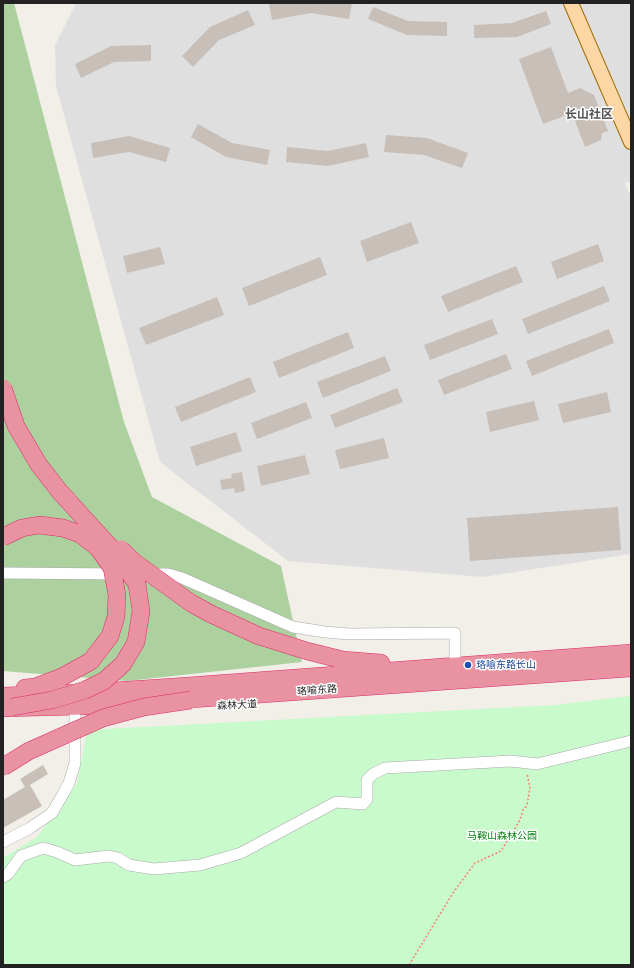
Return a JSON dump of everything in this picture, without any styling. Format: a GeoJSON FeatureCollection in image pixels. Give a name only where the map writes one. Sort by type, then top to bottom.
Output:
{"type":"FeatureCollection","features":[{"type":"Feature","properties":{"kind":"highway"},"geometry":{"type":"LineString","coordinates":[[3,388],[16,426],[39,465],[60,492],[114,551],[137,584],[141,611],[136,642],[122,664],[104,681],[85,690],[52,700],[5,707]]}},
{"type":"Feature","properties":{"kind":"highway"},"geometry":{"type":"LineString","coordinates":[[60,492],[134,562],[191,603],[259,636],[307,651],[343,660],[455,666]]}},
{"type":"Feature","properties":{"kind":"highway"},"geometry":{"type":"LineString","coordinates":[[3,537],[22,528],[39,525],[63,528],[80,534],[98,548],[112,568],[118,595],[116,616],[110,636],[91,661],[62,677],[35,686],[3,690]]}},
{"type":"Feature","properties":{"kind":"highway"},"geometry":{"type":"LineString","coordinates":[[5,707],[83,693],[631,653]]}},
{"type":"Feature","properties":{"kind":"highway","name":"珞喻东路"},"geometry":{"type":"LineString","coordinates":[[5,707],[84,706],[191,700],[631,668]]}},
{"type":"Feature","properties":{"kind":"highway","name":"森林大道"},"geometry":{"type":"LineString","coordinates":[[5,707],[75,715],[281,703],[425,691],[470,680]]}},
{"type":"Feature","properties":{"kind":"highway"},"geometry":{"type":"LineString","coordinates":[[3,767],[29,751],[103,718],[144,707],[191,700]]}},
{"type":"Feature","properties":{"kind":"main road"},"geometry":{"type":"LineString","coordinates":[[571,3],[631,142]]}},
{"type":"Feature","properties":{"kind":"street"},"geometry":{"type":"LineString","coordinates":[[3,573],[168,574],[182,578],[293,627],[349,634],[455,633],[455,666]]}},
{"type":"Feature","properties":{"kind":"street"},"geometry":{"type":"LineString","coordinates":[[3,842],[30,828],[52,813],[60,801],[69,782],[75,763],[75,715]]}},
{"type":"Feature","properties":{"kind":"street"},"geometry":{"type":"LineString","coordinates":[[3,877],[8,874],[21,856],[43,848],[75,860],[109,856],[118,858],[129,865],[154,869],[200,864],[241,853],[336,802],[363,804],[367,799],[367,780],[373,774],[385,768],[511,761],[537,764],[631,741]]}},
{"type":"Feature","properties":{"kind":"path"},"geometry":{"type":"LineString","coordinates":[[409,965],[454,893],[475,863],[501,851],[520,820],[523,810],[527,805],[530,788],[525,763]]}},
{"type":"Feature","properties":{"kind":"shaded area"},"geometry":{"type":"Polygon","coordinates":[[[76,3],[631,3],[631,181],[625,183],[631,197],[631,554],[483,577],[288,561],[160,462],[56,86],[55,45],[76,3]]]}},
{"type":"Feature","properties":{"kind":"green space"},"geometry":{"type":"Polygon","coordinates":[[[3,3],[14,3],[124,422],[152,497],[281,566],[302,662],[127,681],[3,671],[3,3]]]}},
{"type":"Feature","properties":{"kind":"green space","name":"马鞍山森林公园"},"geometry":{"type":"Polygon","coordinates":[[[631,696],[631,965],[3,965],[3,858],[37,837],[77,783],[87,730],[555,705],[631,696]]]}},
{"type":"Feature","properties":{"kind":"building"},"geometry":{"type":"Polygon","coordinates":[[[352,3],[349,19],[311,13],[272,20],[269,4],[352,3]]]}},
{"type":"Feature","properties":{"kind":"building"},"geometry":{"type":"Polygon","coordinates":[[[373,7],[408,21],[447,22],[447,36],[407,35],[368,19],[373,7]]]}},
{"type":"Feature","properties":{"kind":"building"},"geometry":{"type":"Polygon","coordinates":[[[248,10],[255,25],[219,40],[193,67],[182,56],[210,27],[248,10]]]}},
{"type":"Feature","properties":{"kind":"building"},"geometry":{"type":"Polygon","coordinates":[[[546,11],[551,24],[517,37],[474,38],[474,25],[512,23],[546,11]]]}},
{"type":"Feature","properties":{"kind":"building"},"geometry":{"type":"Polygon","coordinates":[[[151,45],[151,61],[114,62],[81,78],[75,64],[111,46],[151,45]]]}},
{"type":"Feature","properties":{"kind":"building"},"geometry":{"type":"Polygon","coordinates":[[[551,47],[568,93],[580,88],[594,95],[608,131],[602,133],[601,140],[585,147],[572,113],[543,124],[519,59],[551,47]]]}},
{"type":"Feature","properties":{"kind":"building"},"geometry":{"type":"Polygon","coordinates":[[[198,124],[232,143],[270,150],[267,165],[226,157],[191,137],[198,124]]]}},
{"type":"Feature","properties":{"kind":"building"},"geometry":{"type":"Polygon","coordinates":[[[386,135],[427,138],[468,153],[462,168],[424,155],[384,152],[386,135]]]}},
{"type":"Feature","properties":{"kind":"building"},"geometry":{"type":"Polygon","coordinates":[[[129,136],[170,148],[166,162],[129,152],[93,158],[91,143],[129,136]]]}},
{"type":"Feature","properties":{"kind":"building"},"geometry":{"type":"Polygon","coordinates":[[[366,143],[369,157],[328,166],[286,162],[287,147],[328,151],[366,143]]]}},
{"type":"Feature","properties":{"kind":"building"},"geometry":{"type":"Polygon","coordinates":[[[411,222],[419,243],[367,262],[360,241],[411,222]]]}},
{"type":"Feature","properties":{"kind":"building"},"geometry":{"type":"Polygon","coordinates":[[[598,244],[604,261],[557,279],[551,262],[598,244]]]}},
{"type":"Feature","properties":{"kind":"building"},"geometry":{"type":"Polygon","coordinates":[[[160,247],[165,264],[127,273],[123,256],[160,247]]]}},
{"type":"Feature","properties":{"kind":"building"},"geometry":{"type":"Polygon","coordinates":[[[320,257],[327,275],[249,306],[242,288],[320,257]]]}},
{"type":"Feature","properties":{"kind":"building"},"geometry":{"type":"Polygon","coordinates":[[[516,266],[523,282],[448,312],[441,296],[516,266]]]}},
{"type":"Feature","properties":{"kind":"building"},"geometry":{"type":"Polygon","coordinates":[[[604,286],[610,301],[528,334],[522,319],[604,286]]]}},
{"type":"Feature","properties":{"kind":"building"},"geometry":{"type":"Polygon","coordinates":[[[217,297],[224,315],[146,345],[139,328],[217,297]]]}},
{"type":"Feature","properties":{"kind":"building"},"geometry":{"type":"Polygon","coordinates":[[[492,319],[498,334],[430,360],[424,345],[492,319]]]}},
{"type":"Feature","properties":{"kind":"building"},"geometry":{"type":"Polygon","coordinates":[[[609,329],[614,343],[532,376],[526,361],[609,329]]]}},
{"type":"Feature","properties":{"kind":"building"},"geometry":{"type":"Polygon","coordinates":[[[348,332],[354,348],[279,378],[273,362],[348,332]]]}},
{"type":"Feature","properties":{"kind":"building"},"geometry":{"type":"Polygon","coordinates":[[[506,354],[512,369],[444,395],[438,380],[506,354]]]}},
{"type":"Feature","properties":{"kind":"building"},"geometry":{"type":"Polygon","coordinates":[[[385,356],[391,371],[323,398],[317,382],[385,356]]]}},
{"type":"Feature","properties":{"kind":"building"},"geometry":{"type":"Polygon","coordinates":[[[250,377],[256,392],[181,422],[175,407],[250,377]]]}},
{"type":"Feature","properties":{"kind":"building"},"geometry":{"type":"Polygon","coordinates":[[[397,388],[403,402],[335,428],[330,415],[397,388]]]}},
{"type":"Feature","properties":{"kind":"building"},"geometry":{"type":"Polygon","coordinates":[[[607,392],[611,412],[563,423],[558,404],[607,392]]]}},
{"type":"Feature","properties":{"kind":"building"},"geometry":{"type":"Polygon","coordinates":[[[534,401],[539,420],[490,432],[486,412],[534,401]]]}},
{"type":"Feature","properties":{"kind":"building"},"geometry":{"type":"Polygon","coordinates":[[[306,402],[312,418],[257,439],[251,423],[306,402]]]}},
{"type":"Feature","properties":{"kind":"building"},"geometry":{"type":"Polygon","coordinates":[[[236,432],[242,451],[196,466],[190,447],[236,432]]]}},
{"type":"Feature","properties":{"kind":"building"},"geometry":{"type":"Polygon","coordinates":[[[384,438],[389,458],[340,469],[335,450],[384,438]]]}},
{"type":"Feature","properties":{"kind":"building"},"geometry":{"type":"Polygon","coordinates":[[[305,455],[310,474],[261,486],[257,466],[305,455]]]}},
{"type":"Feature","properties":{"kind":"building"},"geometry":{"type":"Polygon","coordinates":[[[242,472],[245,491],[235,493],[234,488],[222,490],[220,480],[232,478],[231,474],[242,472]]]}},
{"type":"Feature","properties":{"kind":"building"},"geometry":{"type":"Polygon","coordinates":[[[618,507],[621,550],[470,561],[467,518],[618,507]]]}},
{"type":"Feature","properties":{"kind":"building"},"geometry":{"type":"Polygon","coordinates":[[[43,765],[48,774],[30,785],[42,806],[3,828],[3,800],[25,787],[20,779],[43,765]]]}},
{"type":"Feature","properties":{"kind":"place","name":"珞喻东路长山"},"geometry":{"type":"Point","coordinates":[468,665]}},
{"type":"Feature","properties":{"kind":"district","name":"长山社区"},"geometry":{"type":"Point","coordinates":[589,114]}}]}
